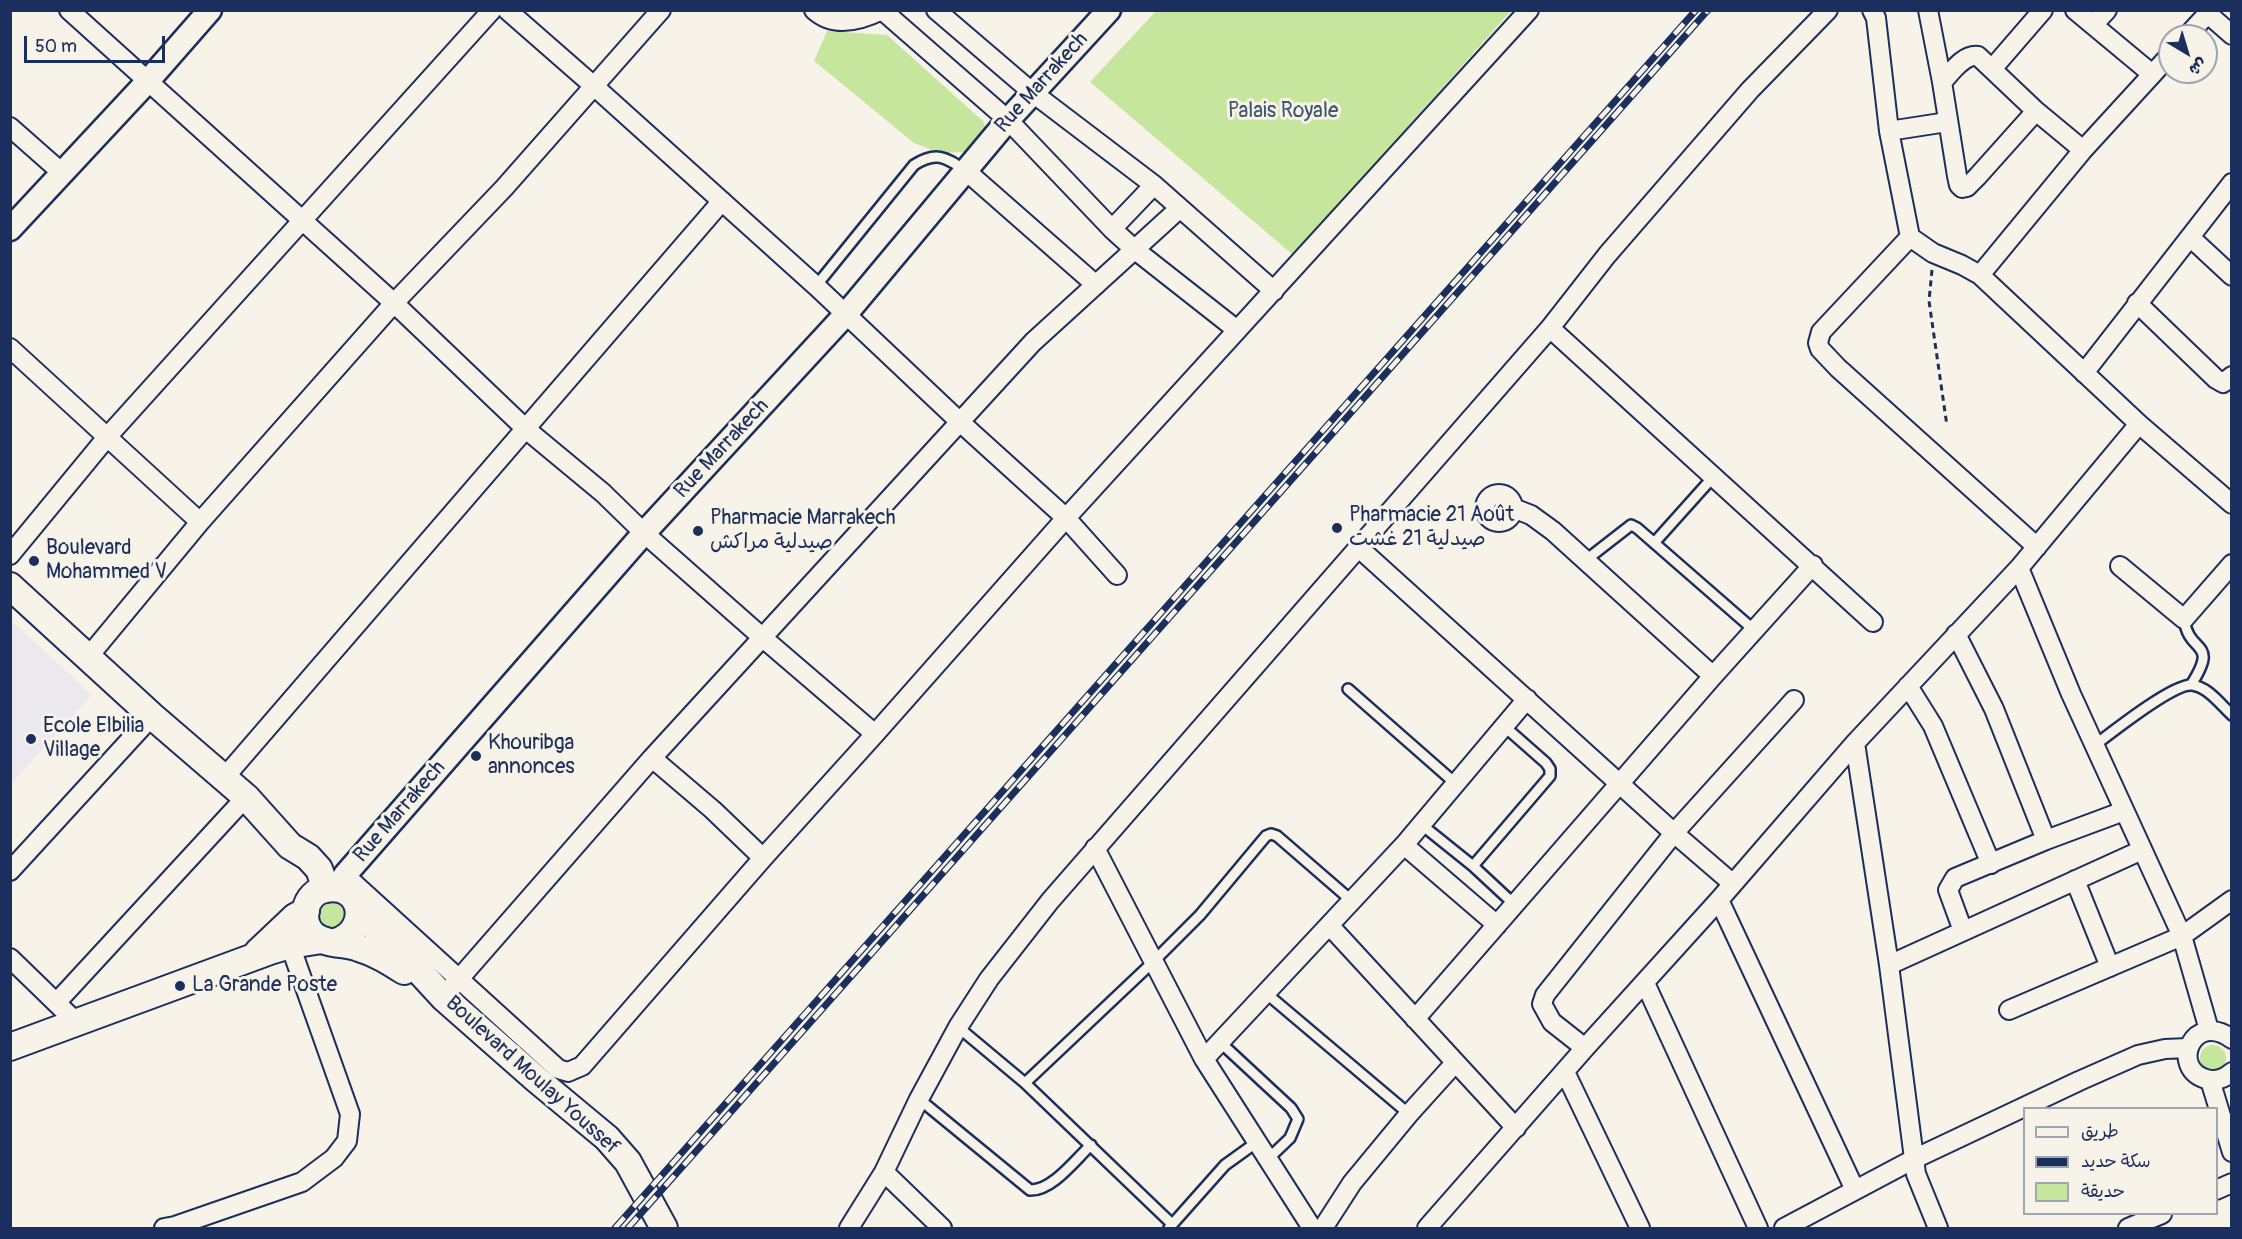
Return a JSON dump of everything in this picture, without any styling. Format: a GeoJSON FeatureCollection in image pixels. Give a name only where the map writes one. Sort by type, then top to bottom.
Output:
{"type":"FeatureCollection","features":[{"type":"Feature","properties":{"kind":"main road"},"geometry":{"type":"LineString","coordinates":[[10,586],[152,716],[246,797],[290,846],[308,857],[319,869],[324,893],[307,925],[310,931],[328,941],[357,947],[379,955],[439,993]]}},
{"type":"Feature","properties":{"kind":"main road"},"geometry":{"type":"LineString","coordinates":[[249,960],[324,893],[349,894],[359,911],[439,993]]}},
{"type":"Feature","properties":{"kind":"main road"},"geometry":{"type":"LineString","coordinates":[[10,1047],[290,945],[328,941],[351,935],[356,928],[359,911]]}},
{"type":"Feature","properties":{"kind":"main road","name":"Boulevard Moulay Youssef"},"geometry":{"type":"LineString","coordinates":[[439,993],[536,1080],[607,1138],[628,1162],[664,1228]]}},
{"type":"Feature","properties":{"kind":"street"},"geometry":{"type":"LineString","coordinates":[[69,10],[394,303],[526,430],[603,493],[644,533],[875,734]]}},
{"type":"Feature","properties":{"kind":"street"},"geometry":{"type":"LineString","coordinates":[[10,229],[147,82],[210,10]]}},
{"type":"Feature","properties":{"kind":"street"},"geometry":{"type":"LineString","coordinates":[[10,555],[108,436],[492,10]]}},
{"type":"Feature","properties":{"kind":"street"},"geometry":{"type":"LineString","coordinates":[[507,10],[816,286],[1066,518],[1118,575]]}},
{"type":"Feature","properties":{"kind":"street"},"geometry":{"type":"LineString","coordinates":[[88,656],[200,522],[394,303],[504,188],[661,10]]}},
{"type":"Feature","properties":{"kind":"street"},"geometry":{"type":"LineString","coordinates":[[814,10],[822,17],[835,22],[866,19],[882,10],[1008,120],[1134,249],[1237,330]]}},
{"type":"Feature","properties":{"kind":"street","name":"Rue Marrakech"},"geometry":{"type":"LineString","coordinates":[[324,893],[644,533],[735,437],[846,314],[1008,120],[1109,10]]}},
{"type":"Feature","properties":{"kind":"street"},"geometry":{"type":"LineString","coordinates":[[324,893],[459,978],[558,1069],[568,1072],[585,1063],[763,858],[1066,518],[1529,10]]}},
{"type":"Feature","properties":{"kind":"street"},"geometry":{"type":"LineString","coordinates":[[849,1228],[884,1172],[919,1099],[958,1028],[989,979],[1050,901],[1550,328],[1607,255],[1750,90],[1828,10]]}},
{"type":"Feature","properties":{"kind":"street"},"geometry":{"type":"LineString","coordinates":[[1872,10],[1876,18],[1889,131],[1910,237],[1933,254],[1962,265],[1980,276],[2139,423],[2232,504]]}},
{"type":"Feature","properties":{"kind":"street"},"geometry":{"type":"LineString","coordinates":[[1992,69],[2043,10]]}},
{"type":"Feature","properties":{"kind":"street"},"geometry":{"type":"LineString","coordinates":[[2075,10],[2152,74]]}},
{"type":"Feature","properties":{"kind":"street"},"geometry":{"type":"LineString","coordinates":[[2093,25],[2107,10]]}},
{"type":"Feature","properties":{"kind":"street"},"geometry":{"type":"LineString","coordinates":[[2198,24],[2209,12],[2232,35]]}},
{"type":"Feature","properties":{"kind":"street"},"geometry":{"type":"LineString","coordinates":[[944,13],[1033,93],[1154,185],[1274,291]]}},
{"type":"Feature","properties":{"kind":"street"},"geometry":{"type":"LineString","coordinates":[[1934,15],[1947,122],[1959,185],[1962,188],[1967,187],[1977,177],[2036,111]]}},
{"type":"Feature","properties":{"kind":"street"},"geometry":{"type":"LineString","coordinates":[[1942,82],[1959,64],[1973,55],[1978,56],[2036,111],[2083,150]]}},
{"type":"Feature","properties":{"kind":"street"},"geometry":{"type":"LineString","coordinates":[[1980,276],[2083,150],[2158,68]]}},
{"type":"Feature","properties":{"kind":"street"},"geometry":{"type":"LineString","coordinates":[[1889,131],[1947,122]]}},
{"type":"Feature","properties":{"kind":"street"},"geometry":{"type":"LineString","coordinates":[[10,127],[61,172]]}},
{"type":"Feature","properties":{"kind":"street"},"geometry":{"type":"LineString","coordinates":[[965,170],[1096,285]]}},
{"type":"Feature","properties":{"kind":"street"},"geometry":{"type":"LineString","coordinates":[[2084,373],[2232,183]]}},
{"type":"Feature","properties":{"kind":"street"},"geometry":{"type":"LineString","coordinates":[[1112,229],[1154,185]]}},
{"type":"Feature","properties":{"kind":"street"},"geometry":{"type":"LineString","coordinates":[[224,778],[722,201]]}},
{"type":"Feature","properties":{"kind":"street"},"geometry":{"type":"LineString","coordinates":[[439,993],[459,978],[652,758],[1033,342],[1180,208]]}},
{"type":"Feature","properties":{"kind":"street"},"geometry":{"type":"LineString","coordinates":[[1910,237],[1821,332],[1818,343],[1820,349],[1838,368],[2037,547]]}},
{"type":"Feature","properties":{"kind":"street"},"geometry":{"type":"LineString","coordinates":[[2190,237],[2232,276]]}},
{"type":"Feature","properties":{"kind":"street"},"geometry":{"type":"LineString","coordinates":[[2137,303],[2216,379],[2223,383],[2232,376]]}},
{"type":"Feature","properties":{"kind":"street"},"geometry":{"type":"LineString","coordinates":[[1550,328],[1873,622]]}},
{"type":"Feature","properties":{"kind":"street"},"geometry":{"type":"LineString","coordinates":[[10,348],[200,522]]}},
{"type":"Feature","properties":{"kind":"street"},"geometry":{"type":"LineString","coordinates":[[1427,1228],[1719,900],[1855,743],[2019,568],[2139,423]]}},
{"type":"Feature","properties":{"kind":"street"},"geometry":{"type":"LineString","coordinates":[[1513,508],[1531,515],[1586,560],[1713,676]]}},
{"type":"Feature","properties":{"kind":"street"},"geometry":{"type":"LineString","coordinates":[[1359,548],[1732,883]]}},
{"type":"Feature","properties":{"kind":"street"},"geometry":{"type":"LineString","coordinates":[[2120,566],[2184,619],[2232,564]]}},
{"type":"Feature","properties":{"kind":"street"},"geometry":{"type":"LineString","coordinates":[[1415,1019],[1713,676],[1813,565]]}},
{"type":"Feature","properties":{"kind":"street"},"geometry":{"type":"LineString","coordinates":[[2019,568],[2124,811],[2182,936],[2209,1030]]}},
{"type":"Feature","properties":{"kind":"street"},"geometry":{"type":"LineString","coordinates":[[1956,634],[1994,709],[2046,840]]}},
{"type":"Feature","properties":{"kind":"street"},"geometry":{"type":"LineString","coordinates":[[1908,686],[1934,726],[1991,864]]}},
{"type":"Feature","properties":{"kind":"street"},"geometry":{"type":"LineString","coordinates":[[1204,1059],[1422,825],[1527,699]]}},
{"type":"Feature","properties":{"kind":"street"},"geometry":{"type":"LineString","coordinates":[[1585,1048],[1552,1022],[1542,1004],[1545,995],[1674,833],[1794,700]]}},
{"type":"Feature","properties":{"kind":"street"},"geometry":{"type":"LineString","coordinates":[[10,871],[152,716]]}},
{"type":"Feature","properties":{"kind":"street"},"geometry":{"type":"LineString","coordinates":[[1855,743],[1889,965],[1916,1174],[1938,1228]]}},
{"type":"Feature","properties":{"kind":"street"},"geometry":{"type":"LineString","coordinates":[[652,758],[713,810],[763,858]]}},
{"type":"Feature","properties":{"kind":"street"},"geometry":{"type":"LineString","coordinates":[[56,1003],[246,797]]}},
{"type":"Feature","properties":{"kind":"street"},"geometry":{"type":"LineString","coordinates":[[1962,931],[1948,890],[1955,878],[2124,811]]}},
{"type":"Feature","properties":{"kind":"street"},"geometry":{"type":"LineString","coordinates":[[1404,845],[1497,925]]}},
{"type":"Feature","properties":{"kind":"street"},"geometry":{"type":"LineString","coordinates":[[1095,848],[1204,1059],[1312,1228]]}},
{"type":"Feature","properties":{"kind":"street"},"geometry":{"type":"LineString","coordinates":[[1889,965],[2142,850]]}},
{"type":"Feature","properties":{"kind":"street"},"geometry":{"type":"LineString","coordinates":[[2075,880],[2110,967]]}},
{"type":"Feature","properties":{"kind":"street"},"geometry":{"type":"LineString","coordinates":[[1719,900],[1855,1190]]}},
{"type":"Feature","properties":{"kind":"street"},"geometry":{"type":"LineString","coordinates":[[2009,1010],[2182,936],[2232,900]]}},
{"type":"Feature","properties":{"kind":"street"},"geometry":{"type":"LineString","coordinates":[[1329,925],[1516,1128]]}},
{"type":"Feature","properties":{"kind":"street"},"geometry":{"type":"LineString","coordinates":[[164,1228],[182,1226],[302,1182],[334,1158],[347,1141],[350,1114],[290,945]]}},
{"type":"Feature","properties":{"kind":"street"},"geometry":{"type":"LineString","coordinates":[[10,958],[77,1023]]}},
{"type":"Feature","properties":{"kind":"street"},"geometry":{"type":"LineString","coordinates":[[1645,983],[1758,1228]]}},
{"type":"Feature","properties":{"kind":"street"},"geometry":{"type":"LineString","coordinates":[[2232,1039],[2222,1032],[2209,1030],[2200,1033],[2188,1048],[2187,1059],[2191,1069],[2199,1077],[2210,1080],[2221,1079],[2232,1071]]}},
{"type":"Feature","properties":{"kind":"street"},"geometry":{"type":"LineString","coordinates":[[2026,1107],[2138,1055],[2165,1049],[2188,1048]]}},
{"type":"Feature","properties":{"kind":"street"},"geometry":{"type":"LineString","coordinates":[[1323,1228],[1352,1183],[1408,1114],[1455,1063]]}},
{"type":"Feature","properties":{"kind":"street"},"geometry":{"type":"LineString","coordinates":[[1565,1072],[1640,1228]]}},
{"type":"Feature","properties":{"kind":"street"},"geometry":{"type":"LineString","coordinates":[[2210,1080],[2232,1152]]}},
{"type":"Feature","properties":{"kind":"street"},"geometry":{"type":"LineString","coordinates":[[1784,1228],[1914,1159],[2023,1108]]}},
{"type":"Feature","properties":{"kind":"street"},"geometry":{"type":"LineString","coordinates":[[884,1172],[942,1228]]}},
{"type":"Feature","properties":{"kind":"street"},"geometry":{"type":"LineString","coordinates":[[2218,1190],[2232,1183]]}},
{"type":"Feature","properties":{"kind":"street"},"geometry":{"type":"LineString","coordinates":[[2128,1228],[2160,1215]]}},
{"type":"Feature","properties":{"kind":"lane"},"geometry":{"type":"LineString","coordinates":[[816,286],[914,165],[936,156],[948,159],[965,170]]}},
{"type":"Feature","properties":{"kind":"lane"},"geometry":{"type":"LineString","coordinates":[[1654,543],[1714,476]]}},
{"type":"Feature","properties":{"kind":"lane"},"geometry":{"type":"LineString","coordinates":[[1586,560],[1631,525],[1754,630]]}},
{"type":"Feature","properties":{"kind":"lane"},"geometry":{"type":"LineString","coordinates":[[2184,619],[2186,628],[2202,650],[2204,658],[2191,685]]}},
{"type":"Feature","properties":{"kind":"lane"},"geometry":{"type":"LineString","coordinates":[[2095,745],[2173,690],[2191,685],[2206,690],[2232,715]]}},
{"type":"Feature","properties":{"kind":"lane"},"geometry":{"type":"LineString","coordinates":[[1348,689],[1455,783]]}},
{"type":"Feature","properties":{"kind":"lane"},"geometry":{"type":"LineString","coordinates":[[1473,866],[1550,776],[1550,769],[1546,763],[1504,726]]}},
{"type":"Feature","properties":{"kind":"lane"},"geometry":{"type":"LineString","coordinates":[[1422,825],[1473,866],[1515,905]]}},
{"type":"Feature","properties":{"kind":"lane"},"geometry":{"type":"LineString","coordinates":[[1025,1083],[1154,962],[1200,915],[1266,836],[1271,834],[1277,836],[1352,901]]}},
{"type":"Feature","properties":{"kind":"lane"},"geometry":{"type":"LineString","coordinates":[[1267,994],[1408,1114]]}},
{"type":"Feature","properties":{"kind":"lane"},"geometry":{"type":"LineString","coordinates":[[958,1028],[1025,1083],[1171,1226],[1226,1165],[1257,1142]]}},
{"type":"Feature","properties":{"kind":"lane"},"geometry":{"type":"LineString","coordinates":[[1221,1043],[1292,1108],[1298,1119],[1290,1138],[1268,1159]]}},
{"type":"Feature","properties":{"kind":"lane"},"geometry":{"type":"LineString","coordinates":[[919,1099],[1030,1190],[1043,1189],[1053,1182],[1090,1145]]}},
{"type":"Feature","properties":{"kind":"path"},"geometry":{"type":"LineString","coordinates":[[1933,254],[1929,301],[1947,426]]}},
{"type":"Feature","properties":{"kind":"shaded area","name":"Ecole Elbilia Village"},"geometry":{"type":"Polygon","coordinates":[[[11,620],[92,695],[10,784],[11,620]]]}},
{"type":"Feature","properties":{"kind":"green space","name":"Palais Royale"},"geometry":{"type":"Polygon","coordinates":[[[1156,11],[1511,11],[1293,255],[1090,82],[1156,11]]]}},
{"type":"Feature","properties":{"kind":"green space"},"geometry":{"type":"Polygon","coordinates":[[[827,31],[887,35],[983,121],[988,133],[982,143],[966,152],[941,153],[914,143],[814,61],[827,31]]]}},
{"type":"Feature","properties":{"kind":"green space"},"geometry":{"type":"Polygon","coordinates":[[[332,901],[342,905],[346,915],[342,925],[332,929],[322,925],[318,915],[322,905],[332,901]]]}},
{"type":"Feature","properties":{"kind":"green space"},"geometry":{"type":"Polygon","coordinates":[[[2213,1045],[2223,1048],[2226,1058],[2223,1068],[2213,1071],[2203,1068],[2200,1058],[2203,1048],[2213,1045]]]}},
{"type":"Feature","properties":{"kind":"railway"},"geometry":{"type":"LineString","coordinates":[[615,1228],[1696,10]]}},
{"type":"Feature","properties":{"kind":"railway"},"geometry":{"type":"LineString","coordinates":[[628,1228],[1708,10]]}},
{"type":"Feature","properties":{"kind":"place","name":"Pharmacie 21 Août صيدلية 21 غشت"},"geometry":{"type":"Point","coordinates":[1337,528]}},
{"type":"Feature","properties":{"kind":"place","name":"Pharmacie Marrakech صيدلية مراكش"},"geometry":{"type":"Point","coordinates":[698,531]}},
{"type":"Feature","properties":{"kind":"place","name":"Boulevard Mohammed V"},"geometry":{"type":"Point","coordinates":[34,561]}},
{"type":"Feature","properties":{"kind":"place","name":"Ecole Elbilia Village"},"geometry":{"type":"Point","coordinates":[31,739]}},
{"type":"Feature","properties":{"kind":"place","name":"Khouribga annonces"},"geometry":{"type":"Point","coordinates":[476,756]}},
{"type":"Feature","properties":{"kind":"place","name":"La Grande Poste"},"geometry":{"type":"Point","coordinates":[180,986]}}]}
